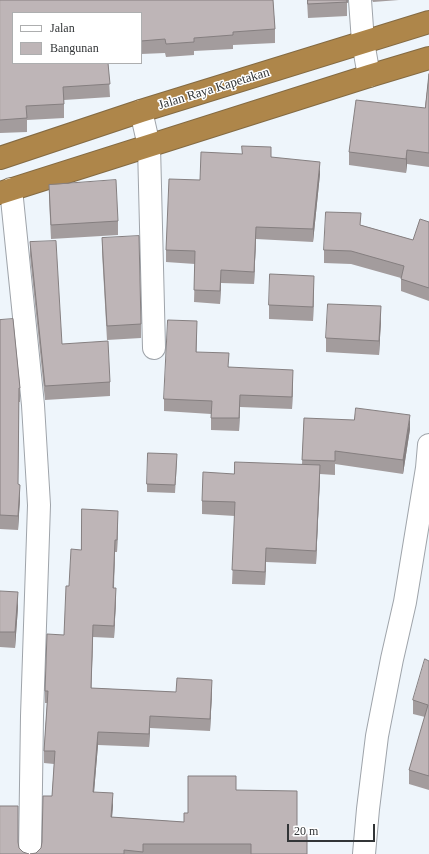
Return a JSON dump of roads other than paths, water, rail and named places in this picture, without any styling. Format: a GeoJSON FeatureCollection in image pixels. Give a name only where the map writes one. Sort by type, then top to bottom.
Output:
{"type":"FeatureCollection","features":[{"type":"Feature","properties":{"kind":"highway","name":"Jalan Raya Kapetakan"},"geometry":{"type":"LineString","coordinates":[[0,158],[141,111],[429,22]]}},
{"type":"Feature","properties":{"kind":"highway"},"geometry":{"type":"LineString","coordinates":[[6,191],[429,58]]}},
{"type":"Feature","properties":{"kind":"street"},"geometry":{"type":"LineString","coordinates":[[360,0],[363,42],[369,76]]}},
{"type":"Feature","properties":{"kind":"street"},"geometry":{"type":"LineString","coordinates":[[141,111],[149,146],[154,348]]}},
{"type":"Feature","properties":{"kind":"street"},"geometry":{"type":"LineString","coordinates":[[6,191],[32,405],[40,505],[32,716],[30,854]]}},
{"type":"Feature","properties":{"kind":"street"},"geometry":{"type":"LineString","coordinates":[[364,854],[377,736],[406,595],[429,445]]}}]}
